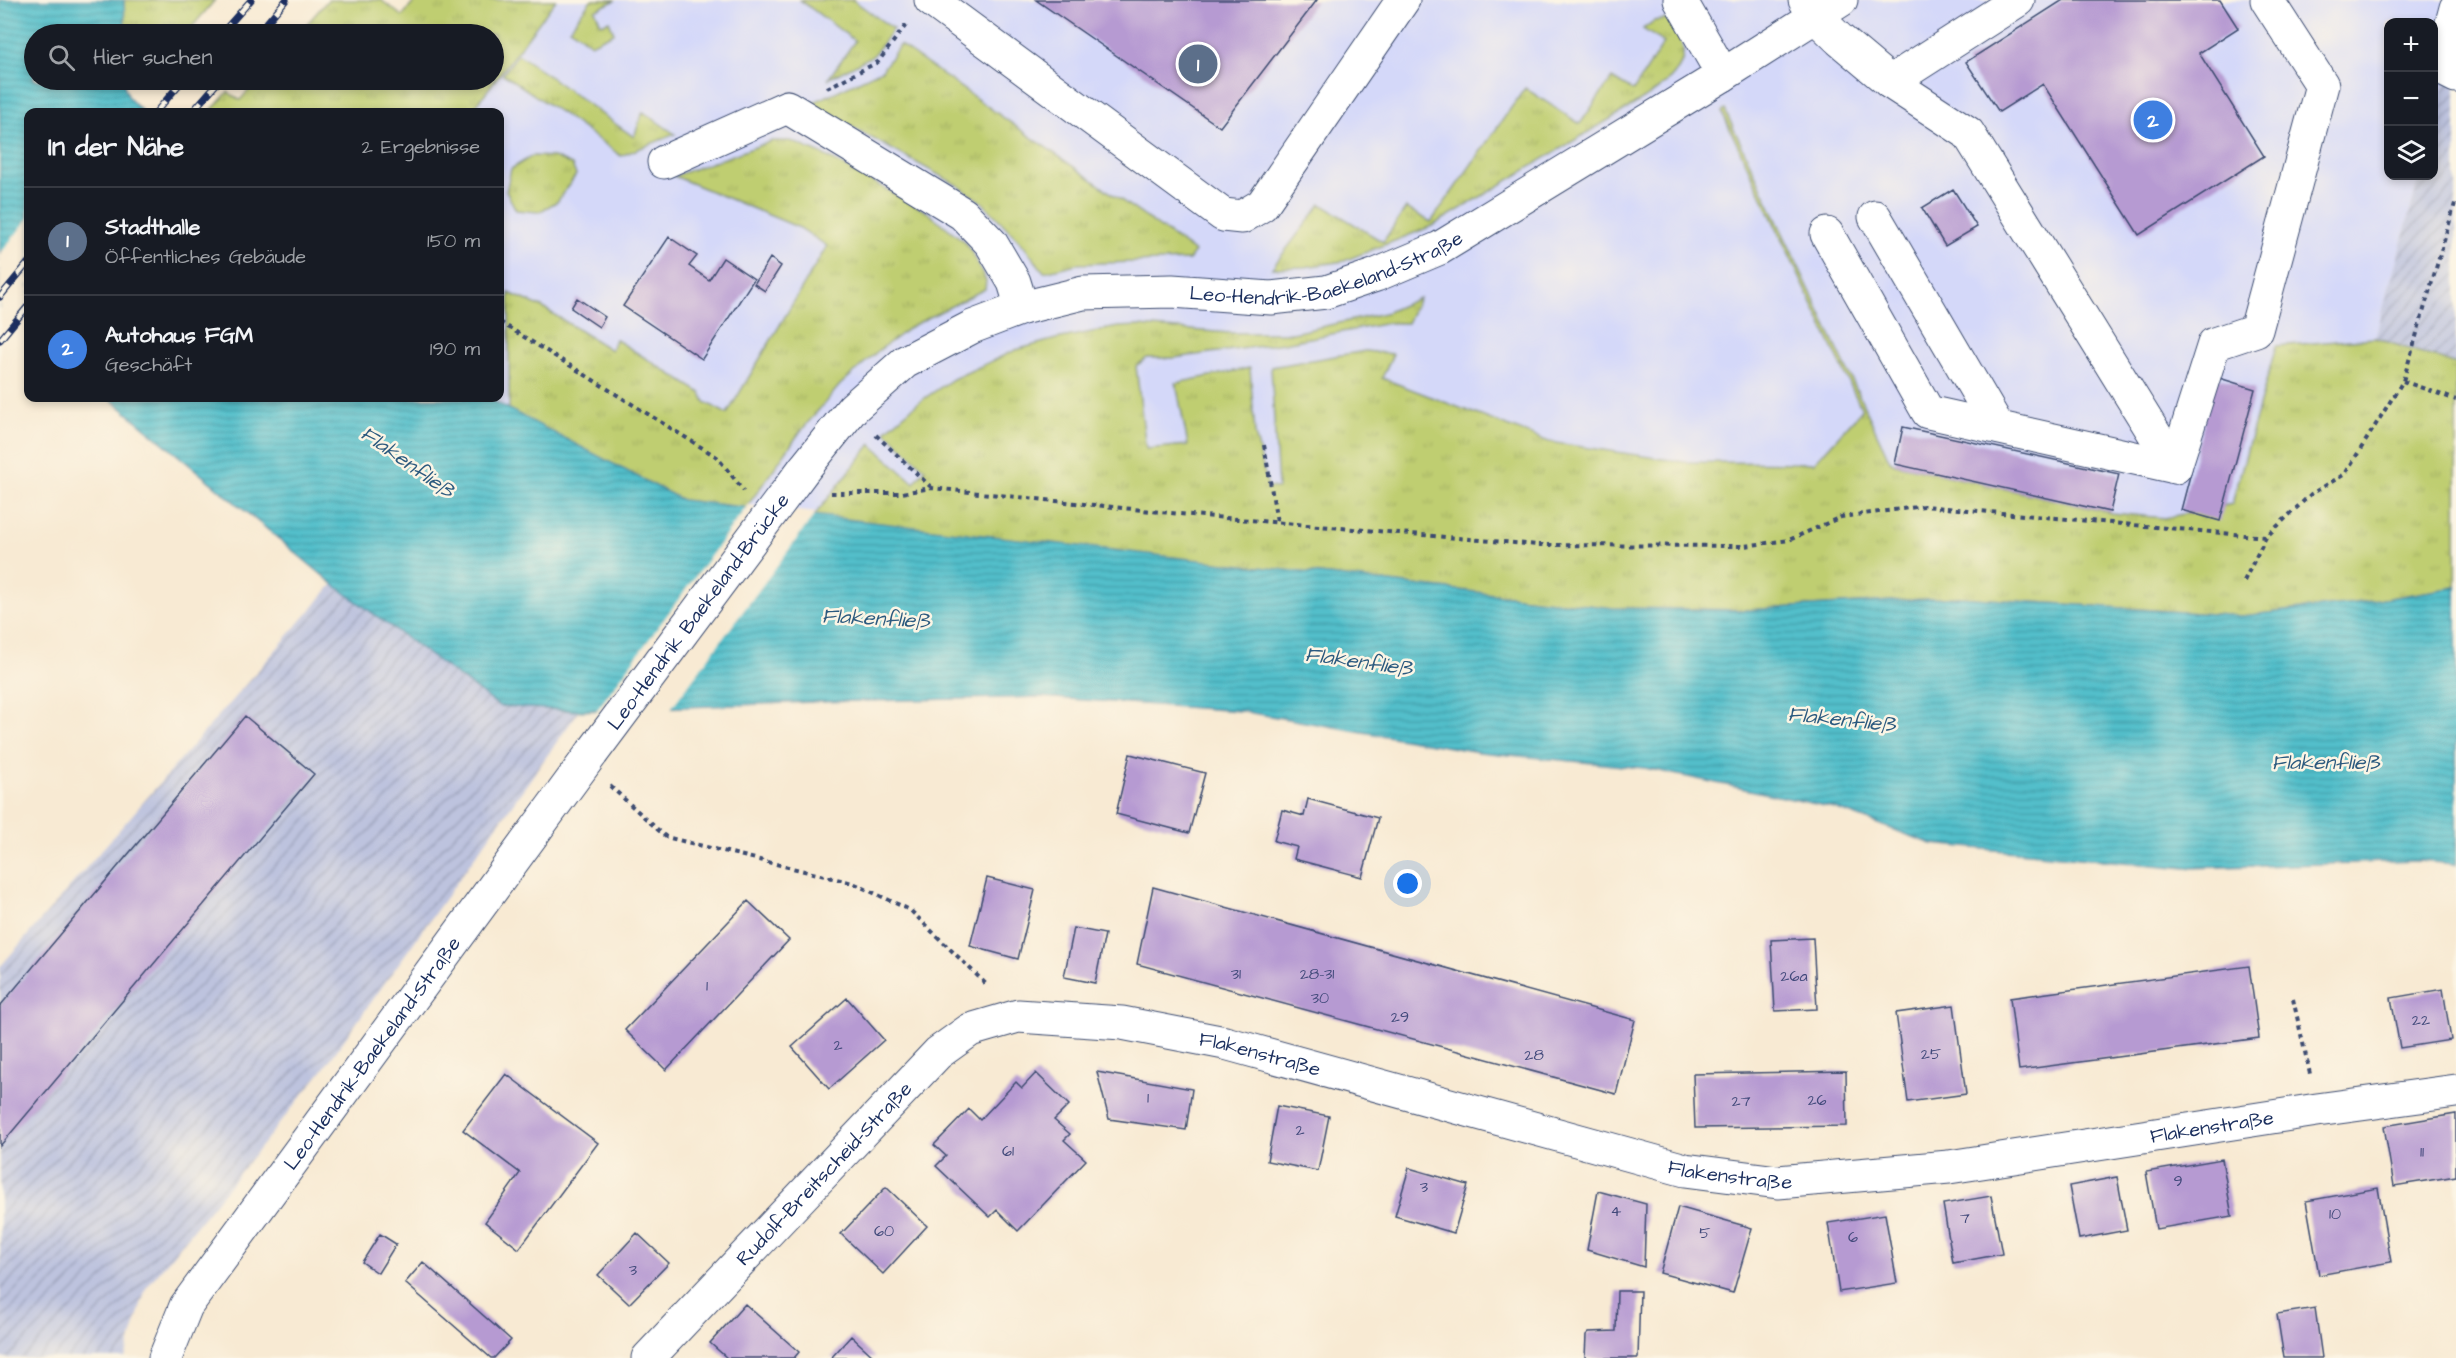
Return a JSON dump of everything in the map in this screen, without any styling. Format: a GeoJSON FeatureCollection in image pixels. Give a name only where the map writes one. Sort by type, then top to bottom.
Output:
{"type":"FeatureCollection","features":[{"type":"Feature","properties":{"kind":"street"},"geometry":{"type":"LineString","coordinates":[[921,9],[1223,215],[1242,217],[1262,205],[1404,0]]}},
{"type":"Feature","properties":{"kind":"street"},"geometry":{"type":"LineString","coordinates":[[1680,0],[1723,75]]}},
{"type":"Feature","properties":{"kind":"street"},"geometry":{"type":"LineString","coordinates":[[1890,81],[2018,0]]}},
{"type":"Feature","properties":{"kind":"street"},"geometry":{"type":"LineString","coordinates":[[2175,467],[2214,344],[2256,330],[2322,85],[2268,0]]}},
{"type":"Feature","properties":{"kind":"street"},"geometry":{"type":"LineString","coordinates":[[1820,5],[1840,40],[1890,81],[1968,133],[2175,467]]}},
{"type":"Feature","properties":{"kind":"street","name":"Leo-Hendrik-Baekeland-Straße"},"geometry":{"type":"LineString","coordinates":[[804,469],[853,408],[905,362],[972,327],[1022,308],[1083,293],[1172,291],[1271,298],[1326,292],[1366,279],[1440,248],[1723,75],[1820,5]]}},
{"type":"Feature","properties":{"kind":"street"},"geometry":{"type":"LineString","coordinates":[[2448,72],[2456,8]]}},
{"type":"Feature","properties":{"kind":"street"},"geometry":{"type":"LineString","coordinates":[[664,162],[787,107],[963,214],[991,243],[1014,282],[1022,308]]}},
{"type":"Feature","properties":{"kind":"street"},"geometry":{"type":"LineString","coordinates":[[1875,217],[1998,427]]}},
{"type":"Feature","properties":{"kind":"street"},"geometry":{"type":"LineString","coordinates":[[1827,234],[1928,412],[2175,467]]}},
{"type":"Feature","properties":{"kind":"street","name":"Leo-Hendrik Baekeland-Brücke"},"geometry":{"type":"LineString","coordinates":[[592,753],[804,469]]}},
{"type":"Feature","properties":{"kind":"street","name":"Leo-Hendrik-Baekeland-Straße"},"geometry":{"type":"LineString","coordinates":[[165,1358],[186,1306],[592,753]]}},
{"type":"Feature","properties":{"kind":"street","name":"Flakenstraße"},"geometry":{"type":"LineString","coordinates":[[1018,1016],[1122,1023],[1225,1042],[1685,1170],[1778,1182],[1949,1167],[2317,1110],[2456,1092]]}},
{"type":"Feature","properties":{"kind":"street","name":"Rudolf-Breitscheid-Straße"},"geometry":{"type":"LineString","coordinates":[[648,1358],[938,1053],[970,1030],[1018,1016]]}},
{"type":"Feature","properties":{"kind":"path"},"geometry":{"type":"LineString","coordinates":[[824,90],[878,62],[921,9]]}},
{"type":"Feature","properties":{"kind":"path"},"geometry":{"type":"LineString","coordinates":[[2244,581],[2266,537],[2311,494],[2345,474],[2403,381],[2456,200]]}},
{"type":"Feature","properties":{"kind":"path"},"geometry":{"type":"LineString","coordinates":[[504,324],[717,457],[746,494]]}},
{"type":"Feature","properties":{"kind":"path"},"geometry":{"type":"LineString","coordinates":[[2403,381],[2456,400]]}},
{"type":"Feature","properties":{"kind":"path"},"geometry":{"type":"LineString","coordinates":[[876,435],[932,488]]}},
{"type":"Feature","properties":{"kind":"path"},"geometry":{"type":"LineString","coordinates":[[1264,445],[1277,522]]}},
{"type":"Feature","properties":{"kind":"path"},"geometry":{"type":"LineString","coordinates":[[830,494],[901,493],[932,488],[1538,545],[1744,546],[1789,540],[1841,517],[1924,506],[2266,537]]}},
{"type":"Feature","properties":{"kind":"path"},"geometry":{"type":"LineString","coordinates":[[609,785],[666,837],[853,883],[910,910],[1018,1016]]}},
{"type":"Feature","properties":{"kind":"path"},"geometry":{"type":"LineString","coordinates":[[2293,999],[2317,1110]]}},
{"type":"Feature","properties":{"kind":"shaded area"},"geometry":{"type":"Polygon","coordinates":[[[556,0],[2456,0],[2456,44],[2438,111],[2438,18],[2384,18],[2384,180],[2419,180],[2375,338],[2311,373],[2262,511],[1613,608],[682,500],[495,402],[504,402],[504,108],[474,108],[488,90],[504,90],[504,69],[556,0]]]}},
{"type":"Feature","properties":{"kind":"shaded area"},"geometry":{"type":"Polygon","coordinates":[[[2456,44],[2456,364],[2375,338],[2419,180],[2438,180],[2438,111],[2456,44]]]}},
{"type":"Feature","properties":{"kind":"shaded area"},"geometry":{"type":"Polygon","coordinates":[[[333,584],[499,706],[579,711],[322,1071],[146,1288],[125,1358],[0,1358],[0,967],[333,584]]]}},
{"type":"Feature","properties":{"kind":"green space"},"geometry":{"type":"Polygon","coordinates":[[[124,0],[215,0],[195,24],[125,24],[124,0]]]}},
{"type":"Feature","properties":{"kind":"green space"},"geometry":{"type":"Polygon","coordinates":[[[328,0],[381,0],[402,16],[416,0],[556,0],[504,69],[504,24],[307,24],[328,0]]]}},
{"type":"Feature","properties":{"kind":"green space"},"geometry":{"type":"Polygon","coordinates":[[[591,0],[616,0],[595,10],[601,24],[609,21],[614,33],[591,44],[570,28],[591,0]]]}},
{"type":"Feature","properties":{"kind":"green space"},"geometry":{"type":"Polygon","coordinates":[[[800,0],[853,0],[893,29],[874,55],[828,79],[855,41],[800,0]]]}},
{"type":"Feature","properties":{"kind":"green space"},"geometry":{"type":"Polygon","coordinates":[[[1667,19],[1677,32],[1682,44],[1681,64],[1667,82],[1645,98],[1432,226],[1344,261],[1305,267],[1272,268],[1321,204],[1383,242],[1406,208],[1431,222],[1525,88],[1580,124],[1612,78],[1633,91],[1664,43],[1643,29],[1654,21],[1667,19]]]}},
{"type":"Feature","properties":{"kind":"green space"},"geometry":{"type":"Polygon","coordinates":[[[900,45],[1195,252],[1189,260],[1077,264],[1044,272],[1023,245],[983,203],[957,185],[810,104],[882,70],[900,45]]]}},
{"type":"Feature","properties":{"kind":"green space"},"geometry":{"type":"Polygon","coordinates":[[[518,54],[634,137],[643,112],[675,134],[621,156],[504,73],[518,54]]]}},
{"type":"Feature","properties":{"kind":"green space"},"geometry":{"type":"Polygon","coordinates":[[[249,90],[488,90],[474,108],[214,108],[228,92],[240,100],[249,90]]]}},
{"type":"Feature","properties":{"kind":"green space"},"geometry":{"type":"Polygon","coordinates":[[[1725,110],[1890,461],[2112,513],[2164,518],[2232,504],[2276,346],[2375,338],[2456,364],[2456,587],[2372,601],[2242,616],[1959,597],[1746,610],[1613,608],[814,516],[871,444],[914,483],[925,469],[885,431],[919,402],[953,379],[1016,350],[1056,339],[1118,327],[1139,326],[1230,333],[1293,333],[1385,313],[1419,298],[1407,323],[1389,323],[1284,343],[1174,358],[1147,358],[1136,366],[1146,449],[1188,445],[1176,383],[1250,368],[1255,434],[1268,487],[1278,488],[1271,367],[1365,351],[1393,354],[1382,378],[1549,442],[1684,462],[1814,463],[1862,410],[1722,112],[1725,110]]]}},
{"type":"Feature","properties":{"kind":"green space"},"geometry":{"type":"Polygon","coordinates":[[[772,141],[791,141],[826,156],[927,212],[964,241],[986,281],[985,289],[912,326],[878,351],[840,385],[800,432],[746,508],[682,500],[509,410],[509,293],[542,307],[611,350],[615,339],[701,393],[705,402],[727,414],[827,246],[800,228],[674,176],[772,141]]]}},
{"type":"Feature","properties":{"kind":"green space"},"geometry":{"type":"Polygon","coordinates":[[[532,156],[554,157],[572,165],[576,175],[558,201],[539,212],[516,210],[506,191],[511,169],[532,156]]]}},
{"type":"Feature","properties":{"kind":"water"},"geometry":{"type":"Polygon","coordinates":[[[0,0],[124,0],[125,24],[24,24],[24,90],[126,90],[139,108],[24,108],[24,328],[0,308],[0,0]]]}},
{"type":"Feature","properties":{"kind":"water","name":"Flakenfließ"},"geometry":{"type":"Polygon","coordinates":[[[114,402],[496,402],[682,500],[1613,608],[1746,610],[1959,597],[2242,616],[2372,601],[2456,587],[2456,864],[2419,861],[2186,868],[1932,844],[1835,808],[1645,768],[1479,752],[1241,711],[1041,697],[813,702],[579,711],[499,706],[333,584],[114,402]]]}},
{"type":"Feature","properties":{"kind":"pier"},"geometry":{"type":"Polygon","coordinates":[[[24,224],[24,331],[0,312],[0,254],[24,224]]]}},
{"type":"Feature","properties":{"kind":"pier"},"geometry":{"type":"Polygon","coordinates":[[[748,505],[816,513],[669,711],[594,714],[748,505]]]}},
{"type":"Feature","properties":{"kind":"building"},"geometry":{"type":"Polygon","coordinates":[[[1036,0],[1317,0],[1220,127],[1036,0]]]}},
{"type":"Feature","properties":{"kind":"building"},"geometry":{"type":"Polygon","coordinates":[[[2063,0],[2220,0],[2238,28],[2199,53],[2264,156],[2139,235],[2043,84],[1999,112],[1966,62],[2063,0]]]}},
{"type":"Feature","properties":{"kind":"building"},"geometry":{"type":"Polygon","coordinates":[[[1953,189],[1977,227],[1945,246],[1922,208],[1953,189]]]}},
{"type":"Feature","properties":{"kind":"building"},"geometry":{"type":"Polygon","coordinates":[[[669,237],[697,256],[689,266],[709,280],[723,258],[754,279],[702,359],[623,306],[669,237]]]}},
{"type":"Feature","properties":{"kind":"building"},"geometry":{"type":"Polygon","coordinates":[[[770,258],[781,266],[765,291],[754,284],[770,258]]]}},
{"type":"Feature","properties":{"kind":"building"},"geometry":{"type":"Polygon","coordinates":[[[577,298],[605,317],[599,327],[571,308],[577,298]]]}},
{"type":"Feature","properties":{"kind":"building"},"geometry":{"type":"Polygon","coordinates":[[[2216,377],[2255,389],[2220,521],[2181,510],[2216,377]]]}},
{"type":"Feature","properties":{"kind":"building"},"geometry":{"type":"Polygon","coordinates":[[[1903,427],[2119,474],[2110,512],[1895,464],[1903,427]]]}},
{"type":"Feature","properties":{"kind":"building"},"geometry":{"type":"Polygon","coordinates":[[[245,716],[314,774],[0,1146],[0,1006],[245,716]]]}},
{"type":"Feature","properties":{"kind":"building"},"geometry":{"type":"Polygon","coordinates":[[[1130,754],[1205,773],[1189,833],[1116,814],[1130,754]]]}},
{"type":"Feature","properties":{"kind":"building"},"geometry":{"type":"Polygon","coordinates":[[[1308,799],[1378,818],[1362,877],[1294,859],[1297,847],[1274,841],[1282,810],[1304,816],[1308,799]]]}},
{"type":"Feature","properties":{"kind":"building"},"geometry":{"type":"Polygon","coordinates":[[[987,878],[1035,890],[1018,959],[970,946],[987,878]]]}},
{"type":"Feature","properties":{"kind":"building"},"geometry":{"type":"Polygon","coordinates":[[[1153,887],[1635,1020],[1616,1094],[1137,964],[1153,887]]]}},
{"type":"Feature","properties":{"kind":"building"},"geometry":{"type":"Polygon","coordinates":[[[748,901],[789,940],[666,1070],[625,1030],[748,901]]]}},
{"type":"Feature","properties":{"kind":"building"},"geometry":{"type":"Polygon","coordinates":[[[1074,928],[1105,934],[1095,983],[1064,977],[1074,928]]]}},
{"type":"Feature","properties":{"kind":"building"},"geometry":{"type":"Polygon","coordinates":[[[1813,938],[1817,1009],[1775,1011],[1771,940],[1813,938]]]}},
{"type":"Feature","properties":{"kind":"building"},"geometry":{"type":"Polygon","coordinates":[[[2249,966],[2259,1038],[2019,1070],[2010,998],[2249,966]]]}},
{"type":"Feature","properties":{"kind":"building"},"geometry":{"type":"Polygon","coordinates":[[[2443,989],[2451,1040],[2400,1048],[2391,998],[2443,989]]]}},
{"type":"Feature","properties":{"kind":"building"},"geometry":{"type":"Polygon","coordinates":[[[847,998],[884,1040],[829,1089],[792,1047],[847,998]]]}},
{"type":"Feature","properties":{"kind":"building"},"geometry":{"type":"Polygon","coordinates":[[[1954,1005],[1966,1094],[1908,1102],[1896,1013],[1954,1005]]]}},
{"type":"Feature","properties":{"kind":"building"},"geometry":{"type":"Polygon","coordinates":[[[1846,1071],[1847,1126],[1695,1128],[1693,1074],[1846,1071]]]}},
{"type":"Feature","properties":{"kind":"building"},"geometry":{"type":"Polygon","coordinates":[[[1097,1072],[1192,1089],[1186,1130],[1109,1119],[1097,1072]]]}},
{"type":"Feature","properties":{"kind":"building"},"geometry":{"type":"Polygon","coordinates":[[[1036,1073],[1069,1105],[1054,1120],[1070,1134],[1064,1140],[1086,1160],[1018,1231],[997,1210],[990,1217],[936,1166],[946,1156],[934,1145],[969,1109],[980,1120],[1016,1082],[1022,1088],[1036,1073]]]}},
{"type":"Feature","properties":{"kind":"building"},"geometry":{"type":"Polygon","coordinates":[[[506,1074],[598,1143],[519,1249],[485,1222],[520,1173],[463,1130],[506,1074]]]}},
{"type":"Feature","properties":{"kind":"building"},"geometry":{"type":"Polygon","coordinates":[[[1277,1106],[1329,1116],[1318,1171],[1267,1161],[1277,1106]]]}},
{"type":"Feature","properties":{"kind":"building"},"geometry":{"type":"Polygon","coordinates":[[[2456,1114],[2456,1176],[2394,1186],[2384,1126],[2456,1114]]]}},
{"type":"Feature","properties":{"kind":"building"},"geometry":{"type":"Polygon","coordinates":[[[2222,1159],[2232,1216],[2156,1229],[2146,1172],[2222,1159]]]}},
{"type":"Feature","properties":{"kind":"building"},"geometry":{"type":"Polygon","coordinates":[[[1409,1168],[1468,1185],[1454,1233],[1395,1216],[1409,1168]]]}},
{"type":"Feature","properties":{"kind":"building"},"geometry":{"type":"Polygon","coordinates":[[[2117,1177],[2127,1230],[2079,1239],[2069,1186],[2117,1177]]]}},
{"type":"Feature","properties":{"kind":"building"},"geometry":{"type":"Polygon","coordinates":[[[886,1187],[927,1226],[883,1274],[841,1234],[886,1187]]]}},
{"type":"Feature","properties":{"kind":"building"},"geometry":{"type":"Polygon","coordinates":[[[2378,1188],[2391,1262],[2319,1275],[2306,1201],[2378,1188]]]}},
{"type":"Feature","properties":{"kind":"building"},"geometry":{"type":"Polygon","coordinates":[[[1598,1191],[1646,1204],[1644,1267],[1587,1250],[1598,1191]]]}},
{"type":"Feature","properties":{"kind":"building"},"geometry":{"type":"Polygon","coordinates":[[[1991,1196],[2002,1254],[1953,1263],[1943,1204],[1991,1196]]]}},
{"type":"Feature","properties":{"kind":"building"},"geometry":{"type":"Polygon","coordinates":[[[1678,1207],[1752,1228],[1733,1293],[1660,1273],[1678,1207]]]}},
{"type":"Feature","properties":{"kind":"building"},"geometry":{"type":"Polygon","coordinates":[[[1885,1214],[1897,1283],[1839,1292],[1828,1223],[1885,1214]]]}},
{"type":"Feature","properties":{"kind":"building"},"geometry":{"type":"Polygon","coordinates":[[[637,1233],[669,1263],[629,1304],[598,1275],[637,1233]]]}},
{"type":"Feature","properties":{"kind":"building"},"geometry":{"type":"Polygon","coordinates":[[[380,1234],[396,1244],[378,1273],[362,1262],[380,1234]]]}},
{"type":"Feature","properties":{"kind":"building"},"geometry":{"type":"Polygon","coordinates":[[[423,1262],[511,1340],[494,1358],[491,1358],[405,1283],[423,1262]]]}},
{"type":"Feature","properties":{"kind":"building"},"geometry":{"type":"Polygon","coordinates":[[[1617,1291],[1640,1291],[1638,1358],[1585,1358],[1586,1335],[1589,1332],[1616,1331],[1617,1291]]]}},
{"type":"Feature","properties":{"kind":"building"},"geometry":{"type":"Polygon","coordinates":[[[745,1304],[799,1352],[794,1358],[727,1358],[710,1343],[745,1304]]]}},
{"type":"Feature","properties":{"kind":"building"},"geometry":{"type":"Polygon","coordinates":[[[2315,1308],[2322,1358],[2284,1358],[2277,1314],[2315,1308]]]}},
{"type":"Feature","properties":{"kind":"building"},"geometry":{"type":"Polygon","coordinates":[[[851,1336],[875,1358],[831,1358],[851,1336]]]}},
{"type":"Feature","properties":{"kind":"railway"},"geometry":{"type":"LineString","coordinates":[[230,24],[251,0]]}},
{"type":"Feature","properties":{"kind":"railway"},"geometry":{"type":"LineString","coordinates":[[266,24],[286,0]]}},
{"type":"Feature","properties":{"kind":"railway"},"geometry":{"type":"LineString","coordinates":[[159,108],[175,90]]}},
{"type":"Feature","properties":{"kind":"railway"},"geometry":{"type":"LineString","coordinates":[[196,108],[211,90]]}},
{"type":"Feature","properties":{"kind":"railway"},"geometry":{"type":"LineString","coordinates":[[0,297],[24,268]]}},
{"type":"Feature","properties":{"kind":"railway"},"geometry":{"type":"LineString","coordinates":[[0,340],[24,311]]}},
{"type":"Feature","properties":{"kind":"place","name":"Stadthalle"},"geometry":{"type":"Point","coordinates":[1198,64]}},
{"type":"Feature","properties":{"kind":"place","name":"Autohaus FGM"},"geometry":{"type":"Point","coordinates":[2153,120]}}]}
